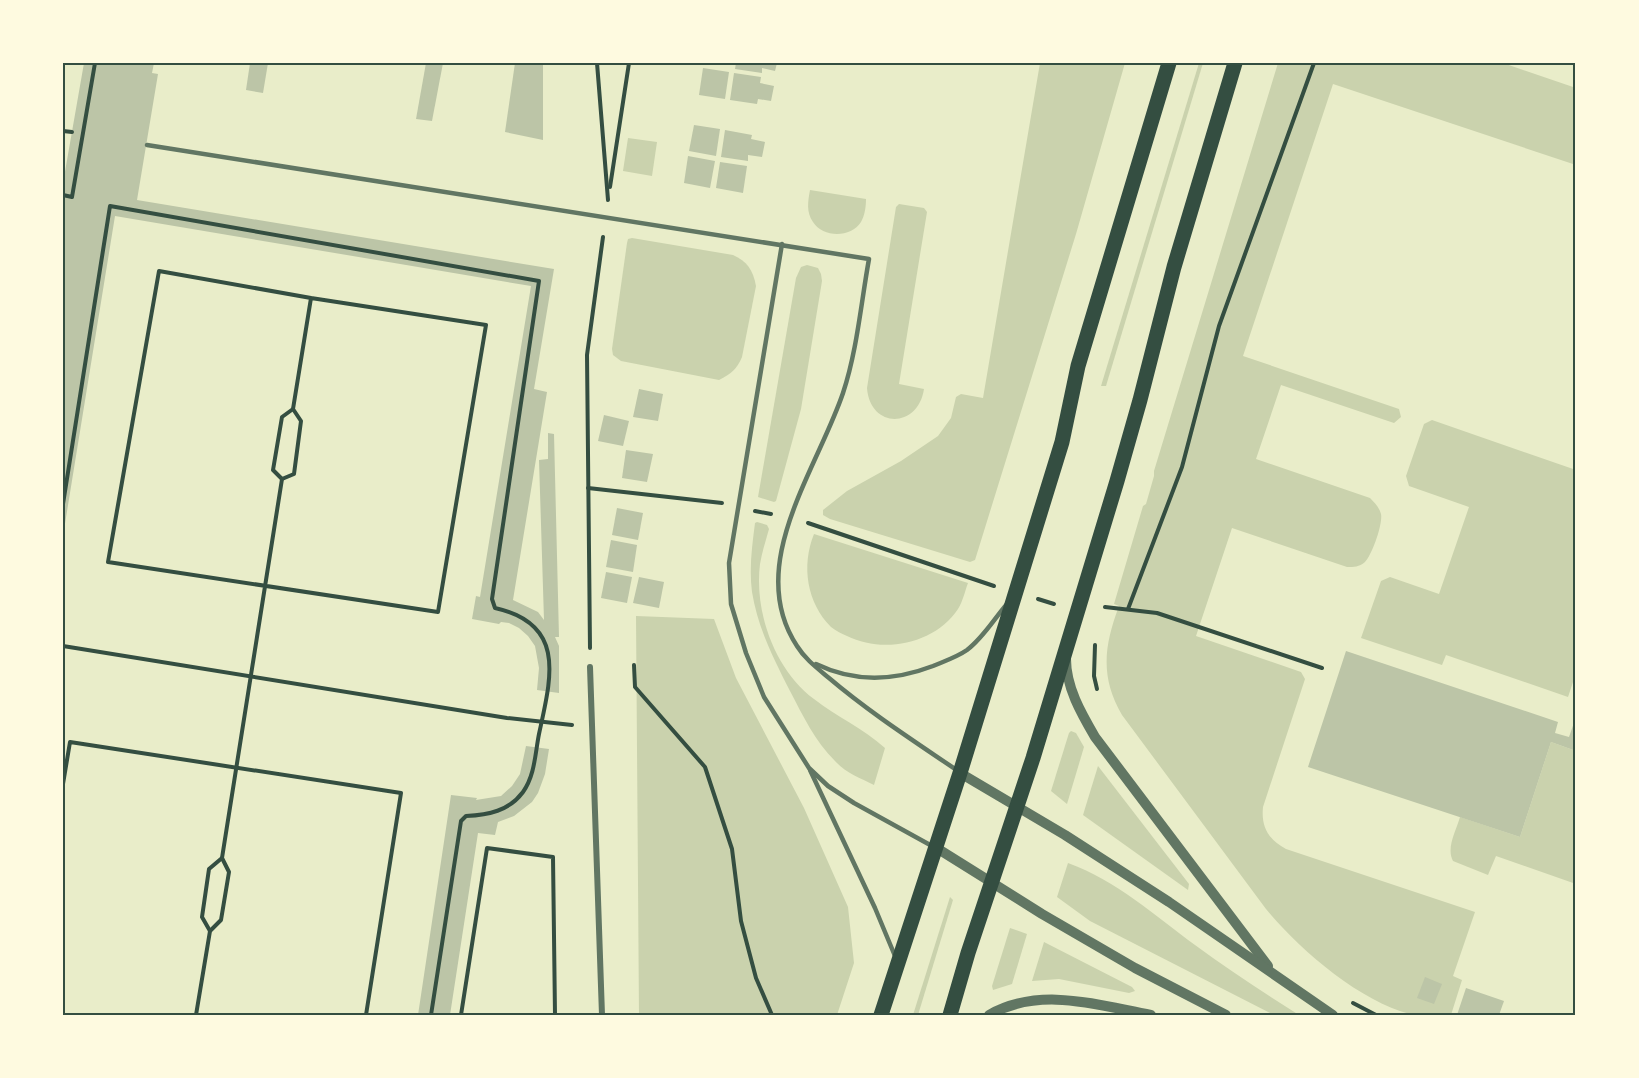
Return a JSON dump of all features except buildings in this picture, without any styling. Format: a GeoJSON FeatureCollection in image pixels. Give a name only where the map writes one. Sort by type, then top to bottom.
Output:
{"type":"FeatureCollection","features":[{"type":"Feature","properties":{"kind":"main road"},"geometry":{"type":"LineString","coordinates":[[881,1015],[960,772],[1062,442],[1078,366],[1169,63]]}},
{"type":"Feature","properties":{"kind":"main road"},"geometry":{"type":"LineString","coordinates":[[950,1015],[1066,650],[1137,410],[1174,267],[1235,63]]}},
{"type":"Feature","properties":{"kind":"street"},"geometry":{"type":"LineString","coordinates":[[1066,650],[1066,669],[1072,691],[1080,712],[1095,737],[1275,976]]}},
{"type":"Feature","properties":{"kind":"street"},"geometry":{"type":"LineString","coordinates":[[590,667],[602,1015]]}},
{"type":"Feature","properties":{"kind":"street"},"geometry":{"type":"LineString","coordinates":[[960,772],[1065,835],[1169,902],[1333,1015]]}},
{"type":"Feature","properties":{"kind":"street"},"geometry":{"type":"LineString","coordinates":[[935,848],[1041,914],[1135,968],[1227,1015]]}},
{"type":"Feature","properties":{"kind":"street"},"geometry":{"type":"LineString","coordinates":[[989,1015],[1001,1008],[1020,1002],[1042,999],[1072,1001],[1151,1015]]}},
{"type":"Feature","properties":{"kind":"lane"},"geometry":{"type":"LineString","coordinates":[[147,145],[869,259],[849,372],[791,519],[778,562],[778,596],[783,617],[797,647],[808,660],[849,695],[960,772]]}},
{"type":"Feature","properties":{"kind":"lane"},"geometry":{"type":"LineString","coordinates":[[782,244],[729,563],[731,604],[746,653],[764,697],[809,768],[875,908],[897,961]]}},
{"type":"Feature","properties":{"kind":"lane"},"geometry":{"type":"LineString","coordinates":[[808,660],[829,670],[859,678],[890,678],[922,670],[968,650],[1016,592]]}},
{"type":"Feature","properties":{"kind":"lane"},"geometry":{"type":"LineString","coordinates":[[809,768],[828,786],[854,803],[935,848]]}},
{"type":"Feature","properties":{"kind":"path"},"geometry":{"type":"LineString","coordinates":[[63,195],[72,197],[95,63]]}},
{"type":"Feature","properties":{"kind":"path"},"geometry":{"type":"LineString","coordinates":[[597,63],[609,194],[628,63]]}},
{"type":"Feature","properties":{"kind":"path"},"geometry":{"type":"LineString","coordinates":[[1128,609],[1182,466],[1219,326],[1314,63]]}},
{"type":"Feature","properties":{"kind":"path"},"geometry":{"type":"LineString","coordinates":[[63,131],[72,132]]}},
{"type":"Feature","properties":{"kind":"path"},"geometry":{"type":"LineString","coordinates":[[63,504],[110,206],[539,281],[492,599],[495,608],[511,611],[523,617],[535,626],[543,638],[548,651],[548,692],[535,765],[523,792],[492,814],[466,816],[461,821],[431,1015]]}},
{"type":"Feature","properties":{"kind":"path"},"geometry":{"type":"LineString","coordinates":[[590,667],[587,355],[604,226]]}},
{"type":"Feature","properties":{"kind":"path"},"geometry":{"type":"LineString","coordinates":[[159,271],[486,326],[438,612],[265,585],[108,562],[159,271]]}},
{"type":"Feature","properties":{"kind":"path"},"geometry":{"type":"LineString","coordinates":[[282,478],[294,474],[301,421],[293,408],[311,298]]}},
{"type":"Feature","properties":{"kind":"path"},"geometry":{"type":"LineString","coordinates":[[282,478],[273,470],[282,417],[293,408]]}},
{"type":"Feature","properties":{"kind":"path"},"geometry":{"type":"LineString","coordinates":[[196,1015],[210,931],[221,920],[229,872],[222,858],[282,478]]}},
{"type":"Feature","properties":{"kind":"path"},"geometry":{"type":"LineString","coordinates":[[588,488],[724,504]]}},
{"type":"Feature","properties":{"kind":"path"},"geometry":{"type":"LineString","coordinates":[[814,524],[977,580]]}},
{"type":"Feature","properties":{"kind":"path"},"geometry":{"type":"LineString","coordinates":[[1105,607],[1157,612],[1322,668]]}},
{"type":"Feature","properties":{"kind":"path"},"geometry":{"type":"LineString","coordinates":[[1095,642],[1094,676],[1098,693]]}},
{"type":"Feature","properties":{"kind":"path"},"geometry":{"type":"LineString","coordinates":[[63,646],[542,723],[582,726]]}},
{"type":"Feature","properties":{"kind":"path"},"geometry":{"type":"LineString","coordinates":[[634,665],[635,687],[705,767],[732,849],[741,921],[753,967],[772,1015]]}},
{"type":"Feature","properties":{"kind":"path"},"geometry":{"type":"LineString","coordinates":[[63,784],[70,741],[236,769],[401,793],[366,1015]]}},
{"type":"Feature","properties":{"kind":"path"},"geometry":{"type":"LineString","coordinates":[[461,1015],[487,848],[553,857],[555,1015]]}},
{"type":"Feature","properties":{"kind":"path"},"geometry":{"type":"LineString","coordinates":[[210,931],[202,917],[209,868],[222,858]]}},
{"type":"Feature","properties":{"kind":"path"},"geometry":{"type":"LineString","coordinates":[[1347,1000],[1376,1015]]}},
{"type":"Feature","properties":{"kind":"green space"},"geometry":{"type":"Polygon","coordinates":[[[1040,63],[1125,63],[1076,234],[975,560],[970,562],[830,519],[823,515],[823,510],[847,491],[901,461],[938,436],[951,418],[956,397],[961,394],[983,398],[1040,63]]]}},
{"type":"Feature","properties":{"kind":"green space"},"geometry":{"type":"Polygon","coordinates":[[[1199,63],[1203,63],[1106,386],[1101,386],[1199,63]]]}},
{"type":"Feature","properties":{"kind":"green space"},"geometry":{"type":"Polygon","coordinates":[[[1278,63],[1503,63],[1576,88],[1576,165],[1333,84],[1243,356],[1399,409],[1401,417],[1394,423],[1281,385],[1256,459],[1370,498],[1381,514],[1379,532],[1365,562],[1361,565],[1347,567],[1232,528],[1196,636],[1301,672],[1305,679],[1263,807],[1263,821],[1270,837],[1286,849],[1475,912],[1453,976],[1462,980],[1451,1015],[1410,1014],[1371,998],[1331,972],[1295,940],[1266,909],[1122,715],[1110,688],[1107,674],[1110,635],[1119,606],[1114,604],[1278,63]]]}},
{"type":"Feature","properties":{"kind":"green space"},"geometry":{"type":"Polygon","coordinates":[[[628,138],[657,142],[652,176],[623,171],[628,138]]]}},
{"type":"Feature","properties":{"kind":"green space"},"geometry":{"type":"Polygon","coordinates":[[[810,190],[866,199],[861,222],[851,231],[844,233],[823,231],[813,222],[809,214],[810,190]]]}},
{"type":"Feature","properties":{"kind":"green space"},"geometry":{"type":"Polygon","coordinates":[[[899,204],[924,208],[927,212],[899,384],[924,389],[920,402],[913,411],[904,417],[894,419],[885,417],[876,411],[870,401],[867,388],[896,207],[899,204]]]}},
{"type":"Feature","properties":{"kind":"green space"},"geometry":{"type":"Polygon","coordinates":[[[628,239],[733,255],[749,267],[756,286],[742,357],[730,373],[719,380],[621,361],[613,355],[627,243],[628,239]]]}},
{"type":"Feature","properties":{"kind":"green space"},"geometry":{"type":"Polygon","coordinates":[[[807,265],[818,268],[822,281],[801,409],[774,502],[758,497],[796,278],[801,267],[807,265]]]}},
{"type":"Feature","properties":{"kind":"green space"},"geometry":{"type":"Polygon","coordinates":[[[1432,420],[1576,470],[1576,683],[1573,682],[1568,697],[1446,655],[1442,665],[1361,638],[1381,581],[1390,577],[1439,594],[1469,507],[1409,486],[1406,476],[1424,424],[1432,420]]]}},
{"type":"Feature","properties":{"kind":"green space"},"geometry":{"type":"Polygon","coordinates":[[[755,523],[767,525],[769,529],[760,564],[759,582],[760,601],[770,639],[788,672],[800,687],[885,748],[874,785],[844,769],[815,737],[762,631],[752,592],[751,575],[751,558],[755,523]]]}},
{"type":"Feature","properties":{"kind":"green space"},"geometry":{"type":"Polygon","coordinates":[[[814,534],[968,583],[960,606],[936,631],[907,642],[892,645],[876,644],[841,633],[831,627],[816,607],[809,584],[808,559],[814,534]]]}},
{"type":"Feature","properties":{"kind":"green space"},"geometry":{"type":"Polygon","coordinates":[[[636,616],[714,619],[736,678],[804,808],[848,907],[854,963],[837,1015],[639,1015],[636,616]]]}},
{"type":"Feature","properties":{"kind":"green space"},"geometry":{"type":"Polygon","coordinates":[[[1071,731],[1076,733],[1084,747],[1067,804],[1051,791],[1071,731]]]}},
{"type":"Feature","properties":{"kind":"green space"},"geometry":{"type":"Polygon","coordinates":[[[1551,742],[1576,751],[1576,884],[1496,856],[1488,875],[1453,861],[1451,845],[1460,817],[1520,837],[1551,742]]]}},
{"type":"Feature","properties":{"kind":"green space"},"geometry":{"type":"Polygon","coordinates":[[[1098,766],[1189,884],[1188,890],[1083,815],[1098,766]]]}},
{"type":"Feature","properties":{"kind":"green space"},"geometry":{"type":"Polygon","coordinates":[[[1068,863],[1086,870],[1119,889],[1195,945],[1299,1015],[1274,1015],[1090,921],[1057,897],[1068,863]]]}},
{"type":"Feature","properties":{"kind":"green space"},"geometry":{"type":"Polygon","coordinates":[[[950,897],[953,900],[918,1015],[913,1015],[950,897]]]}},
{"type":"Feature","properties":{"kind":"green space"},"geometry":{"type":"Polygon","coordinates":[[[1010,928],[1027,934],[1012,984],[993,990],[992,986],[1010,928]]]}},
{"type":"Feature","properties":{"kind":"green space"},"geometry":{"type":"Polygon","coordinates":[[[1044,942],[1132,987],[1135,991],[1129,993],[1059,979],[1032,981],[1044,942]]]}}]}
